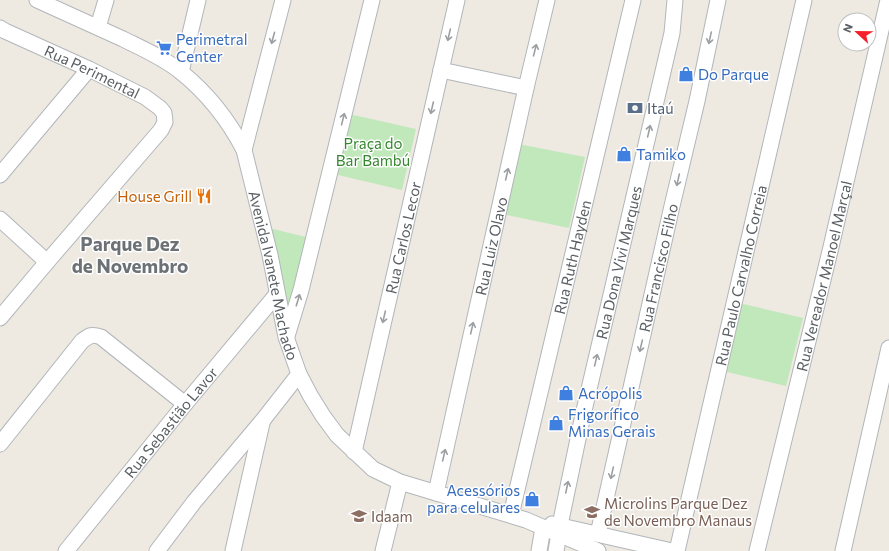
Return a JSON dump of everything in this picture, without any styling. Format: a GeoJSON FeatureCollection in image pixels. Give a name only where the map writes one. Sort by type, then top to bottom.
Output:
{"type":"FeatureCollection","features":[{"type":"Feature","properties":{"kind":"street","name":"Avenida Ivanete Machado"},"geometry":{"type":"LineString","coordinates":[[37,0],[164,60],[181,72],[200,89],[236,135],[244,150],[270,255],[286,337],[299,374],[322,416],[337,435],[373,469],[400,482],[511,515],[537,525],[559,530],[598,534],[644,548],[672,551]]}},
{"type":"Feature","properties":{"kind":"street"},"geometry":{"type":"LineString","coordinates":[[98,28],[106,0]]}},
{"type":"Feature","properties":{"kind":"street"},"geometry":{"type":"LineString","coordinates":[[181,72],[198,0]]}},
{"type":"Feature","properties":{"kind":"street"},"geometry":{"type":"LineString","coordinates":[[244,150],[283,0]]}},
{"type":"Feature","properties":{"kind":"street"},"geometry":{"type":"LineString","coordinates":[[286,337],[301,290],[372,0]]}},
{"type":"Feature","properties":{"kind":"street","name":"Rua Carlos Lecor"},"geometry":{"type":"LineString","coordinates":[[354,452],[457,0]]}},
{"type":"Feature","properties":{"kind":"street","name":"Rua Luiz Olavo"},"geometry":{"type":"LineString","coordinates":[[436,493],[547,0]]}},
{"type":"Feature","properties":{"kind":"street","name":"Rua Ruth Hayden"},"geometry":{"type":"LineString","coordinates":[[511,515],[633,0]]}},
{"type":"Feature","properties":{"kind":"street","name":"Rua Dona Vivi Marques"},"geometry":{"type":"LineString","coordinates":[[556,551],[583,415],[672,33],[675,0]]}},
{"type":"Feature","properties":{"kind":"street","name":"Rua Francisco Filho"},"geometry":{"type":"LineString","coordinates":[[598,534],[697,101],[718,0]]}},
{"type":"Feature","properties":{"kind":"street","name":"Rua Paulo Carvalho Correia"},"geometry":{"type":"LineString","coordinates":[[677,551],[804,0]]}},
{"type":"Feature","properties":{"kind":"street","name":"Rua Vereador Manoel Marçal"},"geometry":{"type":"LineString","coordinates":[[757,551],[831,247],[888,0]]}},
{"type":"Feature","properties":{"kind":"street","name":"Rua Perimental"},"geometry":{"type":"LineString","coordinates":[[2,32],[89,70],[145,97],[160,108],[164,113],[165,122],[161,130],[47,262]]}},
{"type":"Feature","properties":{"kind":"street"},"geometry":{"type":"LineString","coordinates":[[0,175],[89,70]]}},
{"type":"Feature","properties":{"kind":"street"},"geometry":{"type":"LineString","coordinates":[[441,70],[526,88]]}},
{"type":"Feature","properties":{"kind":"street"},"geometry":{"type":"LineString","coordinates":[[0,220],[47,262],[0,318]]}},
{"type":"Feature","properties":{"kind":"street","name":"Rua Sebastião Lavor"},"geometry":{"type":"LineString","coordinates":[[66,551],[185,404],[277,294]]}},
{"type":"Feature","properties":{"kind":"street"},"geometry":{"type":"LineString","coordinates":[[0,444],[82,341],[89,336],[94,335],[101,337],[185,404]]}},
{"type":"Feature","properties":{"kind":"street"},"geometry":{"type":"LineString","coordinates":[[843,551],[889,348]]}},
{"type":"Feature","properties":{"kind":"street"},"geometry":{"type":"LineString","coordinates":[[157,551],[194,502],[263,420],[299,374]]}},
{"type":"Feature","properties":{"kind":"street"},"geometry":{"type":"LineString","coordinates":[[233,551],[263,420]]}},
{"type":"Feature","properties":{"kind":"street"},"geometry":{"type":"LineString","coordinates":[[383,551],[400,482]]}},
{"type":"Feature","properties":{"kind":"street"},"geometry":{"type":"LineString","coordinates":[[537,525],[539,551]]}},
{"type":"Feature","properties":{"kind":"street","name":"Avenida Ivanete Machado"},"geometry":{"type":"LineString","coordinates":[[559,530],[598,551]]}},
{"type":"Feature","properties":{"kind":"green space","name":"Praça do Bar Bambú"},"geometry":{"type":"Polygon","coordinates":[[[349,114],[416,129],[402,190],[334,174],[349,114]]]}},
{"type":"Feature","properties":{"kind":"green space"},"geometry":{"type":"Polygon","coordinates":[[[518,144],[585,157],[569,228],[502,214],[518,144]]]}},
{"type":"Feature","properties":{"kind":"green space"},"geometry":{"type":"Polygon","coordinates":[[[269,228],[306,237],[294,289],[285,319],[269,228]]]}},
{"type":"Feature","properties":{"kind":"green space"},"geometry":{"type":"Polygon","coordinates":[[[739,303],[803,318],[786,386],[723,371],[739,303]]]}},
{"type":"Feature","properties":{"kind":"place","name":"Perimetral Center"},"geometry":{"type":"Point","coordinates":[164,48]}},
{"type":"Feature","properties":{"kind":"place","name":"Do Parque"},"geometry":{"type":"Point","coordinates":[686,74]}},
{"type":"Feature","properties":{"kind":"place","name":"Itaú"},"geometry":{"type":"Point","coordinates":[635,108]}},
{"type":"Feature","properties":{"kind":"place","name":"Tamiko"},"geometry":{"type":"Point","coordinates":[624,154]}},
{"type":"Feature","properties":{"kind":"place","name":"House Grill"},"geometry":{"type":"Point","coordinates":[204,196]}},
{"type":"Feature","properties":{"kind":"place","name":"Acrópolis"},"geometry":{"type":"Point","coordinates":[566,393]}},
{"type":"Feature","properties":{"kind":"place","name":"Frigorífico Minas Gerais"},"geometry":{"type":"Point","coordinates":[556,423]}},
{"type":"Feature","properties":{"kind":"place","name":"Acessórios para celulares"},"geometry":{"type":"Point","coordinates":[532,499]}},
{"type":"Feature","properties":{"kind":"place","name":"Microlins Parque Dez de Novembro Manaus"},"geometry":{"type":"Point","coordinates":[592,512]}},
{"type":"Feature","properties":{"kind":"place","name":"Idaam"},"geometry":{"type":"Point","coordinates":[359,516]}},
{"type":"Feature","properties":{"kind":"district","name":"Parque Dez de Novembro"},"geometry":{"type":"Point","coordinates":[130,254]}}]}
